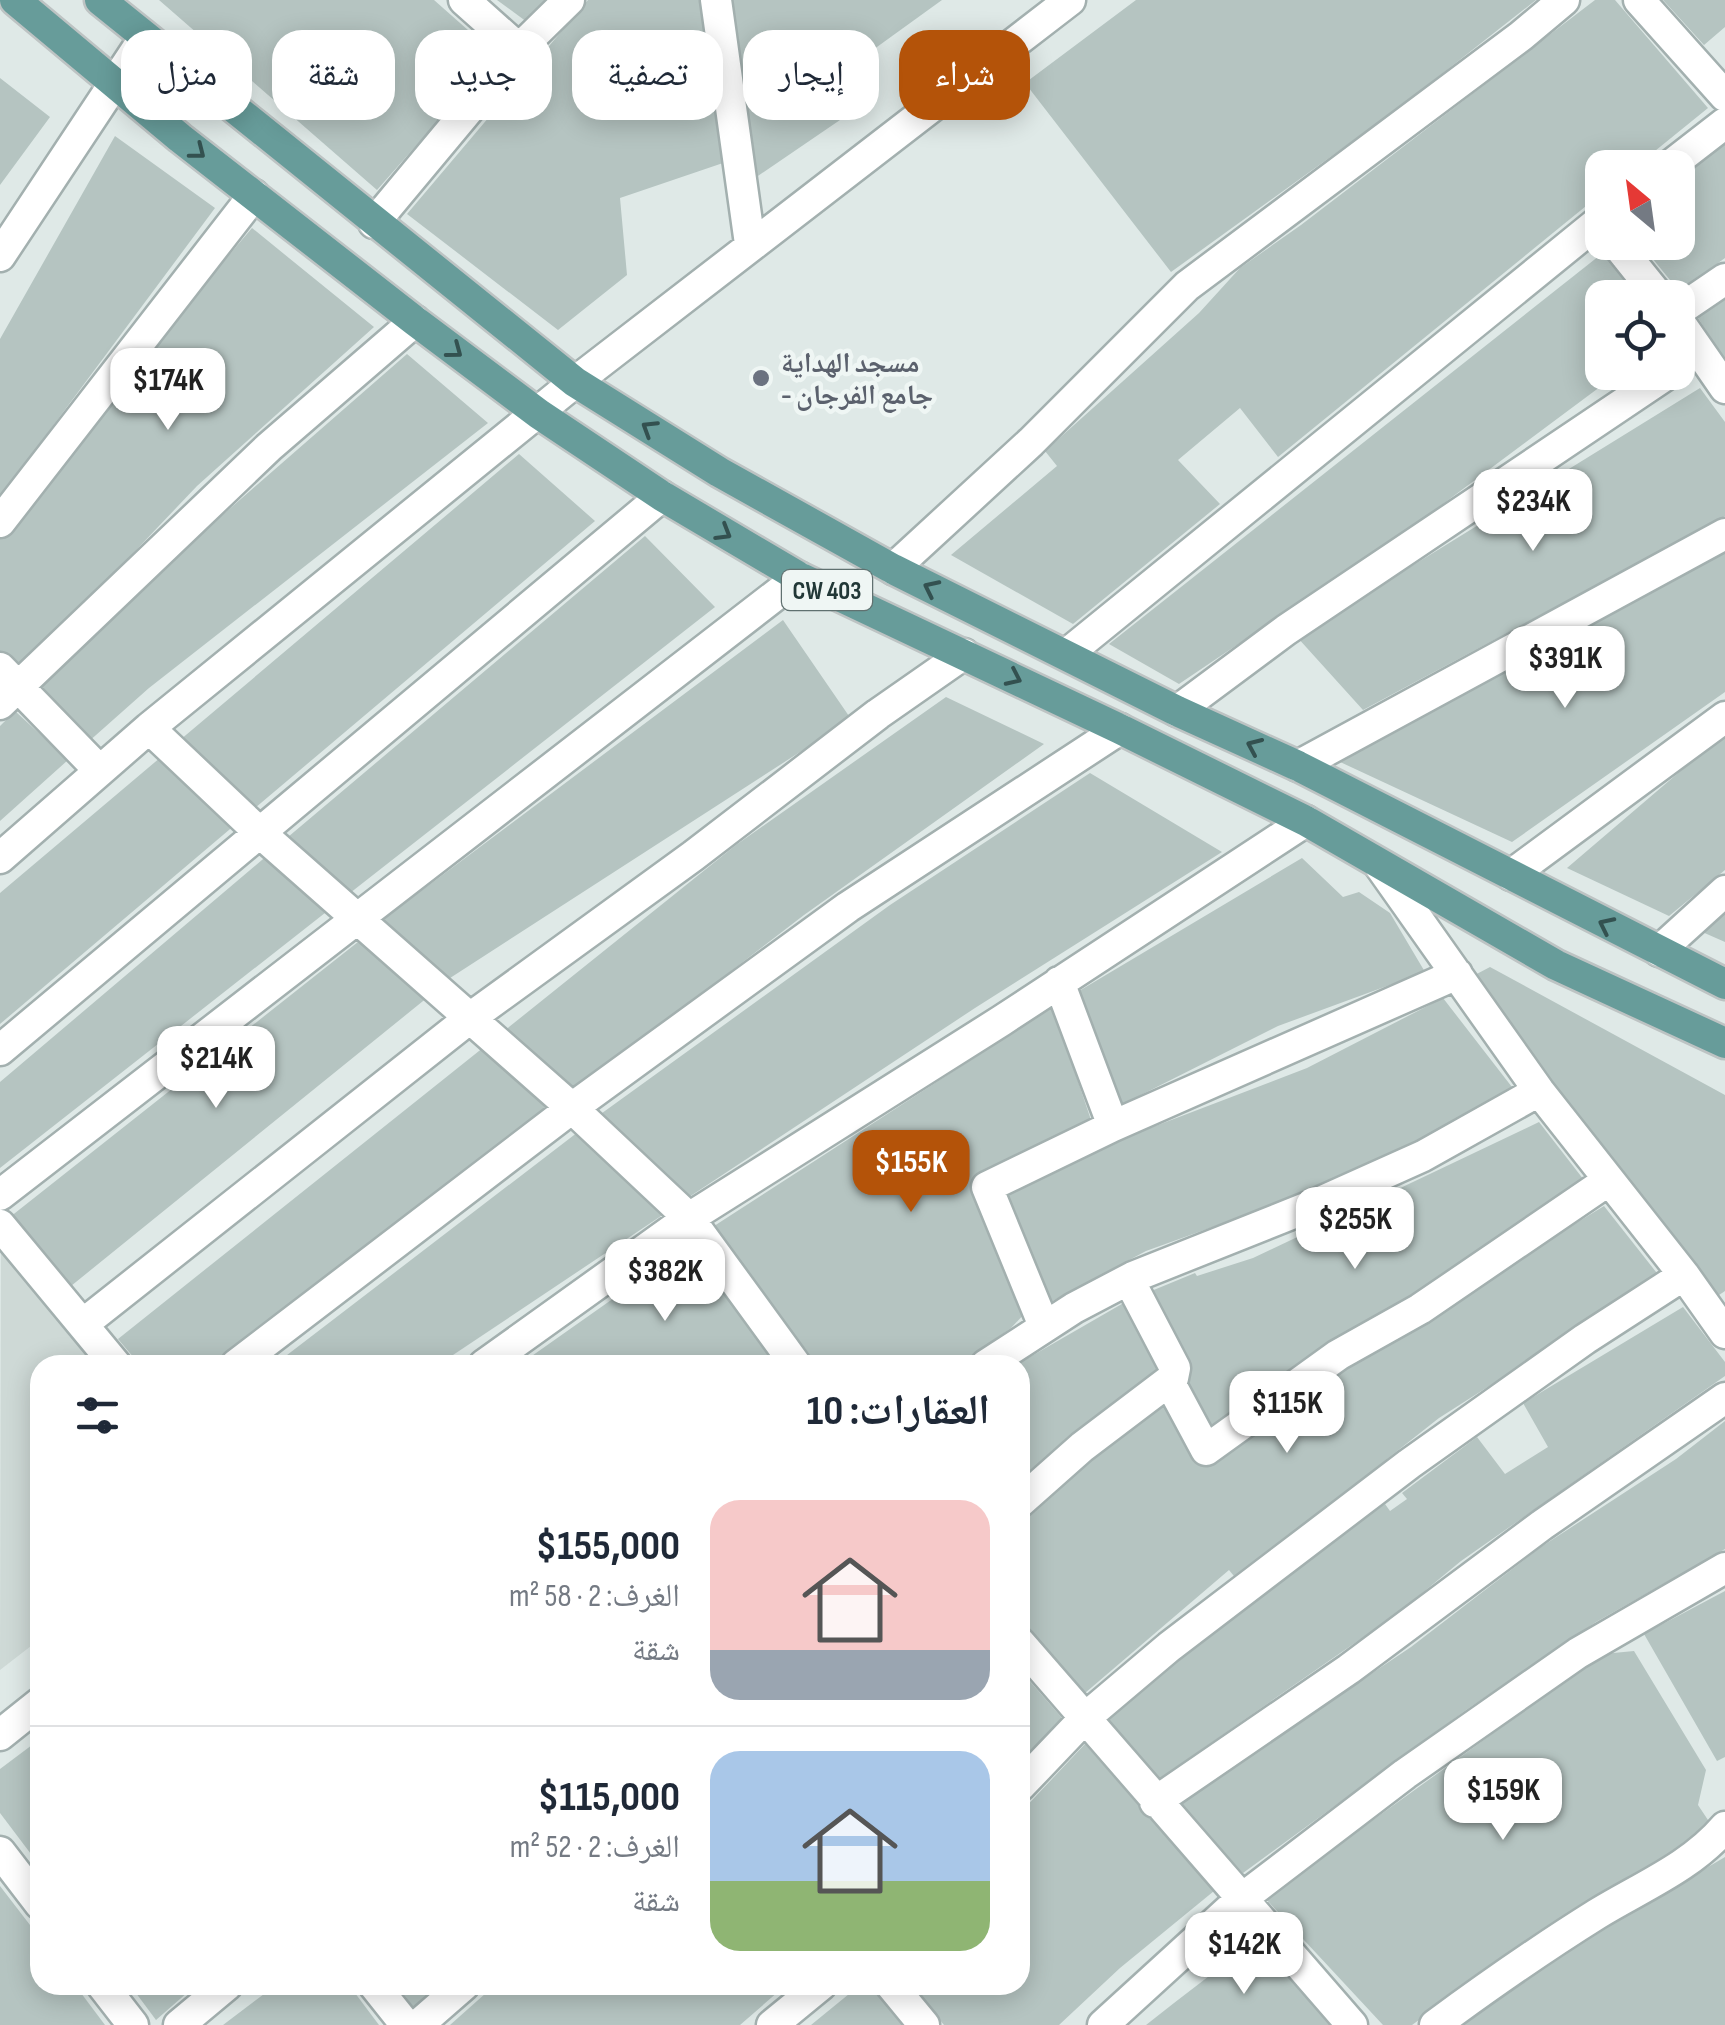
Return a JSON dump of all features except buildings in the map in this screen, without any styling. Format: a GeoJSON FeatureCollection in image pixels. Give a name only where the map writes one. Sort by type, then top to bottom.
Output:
{"type":"FeatureCollection","features":[{"type":"Feature","properties":{"kind":"main road","name":"CW 403"},"geometry":{"type":"LineString","coordinates":[[16,0],[113,83],[415,321],[538,414],[662,496],[799,577],[1306,821],[1556,965],[1725,1043]]}},
{"type":"Feature","properties":{"kind":"main road","name":"CW 403"},"geometry":{"type":"LineString","coordinates":[[100,0],[136,30]]}},
{"type":"Feature","properties":{"kind":"main road","name":"CW 403"},"geometry":{"type":"LineString","coordinates":[[247,120],[575,382],[719,472],[892,569],[1177,711],[1298,766],[1725,984]]}},
{"type":"Feature","properties":{"kind":"street"},"geometry":{"type":"LineString","coordinates":[[464,0],[497,30]]}},
{"type":"Feature","properties":{"kind":"street"},"geometry":{"type":"LineString","coordinates":[[538,30],[569,0]]}},
{"type":"Feature","properties":{"kind":"street"},"geometry":{"type":"LineString","coordinates":[[716,0],[750,244]]}},
{"type":"Feature","properties":{"kind":"street"},"geometry":{"type":"LineString","coordinates":[[0,858],[149,728],[575,382],[1070,0]]}},
{"type":"Feature","properties":{"kind":"street"},"geometry":{"type":"LineString","coordinates":[[892,569],[1031,442],[1187,286],[1564,0]]}},
{"type":"Feature","properties":{"kind":"street"},"geometry":{"type":"LineString","coordinates":[[1639,0],[1725,96]]}},
{"type":"Feature","properties":{"kind":"street"},"geometry":{"type":"LineString","coordinates":[[0,256],[121,72]]}},
{"type":"Feature","properties":{"kind":"street"},"geometry":{"type":"LineString","coordinates":[[374,223],[459,120]]}},
{"type":"Feature","properties":{"kind":"street"},"geometry":{"type":"LineString","coordinates":[[1691,150],[1725,123]]}},
{"type":"Feature","properties":{"kind":"street"},"geometry":{"type":"LineString","coordinates":[[0,522],[254,196]]}},
{"type":"Feature","properties":{"kind":"street"},"geometry":{"type":"LineString","coordinates":[[1067,654],[1585,244]]}},
{"type":"Feature","properties":{"kind":"street"},"geometry":{"type":"LineString","coordinates":[[1630,260],[1646,280]]}},
{"type":"Feature","properties":{"kind":"street"},"geometry":{"type":"LineString","coordinates":[[1695,299],[1725,279]]}},
{"type":"Feature","properties":{"kind":"street"},"geometry":{"type":"LineString","coordinates":[[99,770],[6,686],[415,321]]}},
{"type":"Feature","properties":{"kind":"street"},"geometry":{"type":"LineString","coordinates":[[1695,365],[1725,388]]}},
{"type":"Feature","properties":{"kind":"street"},"geometry":{"type":"LineString","coordinates":[[1177,711],[1286,630],[1644,390]]}},
{"type":"Feature","properties":{"kind":"street"},"geometry":{"type":"LineString","coordinates":[[0,1050],[662,496]]}},
{"type":"Feature","properties":{"kind":"street"},"geometry":{"type":"LineString","coordinates":[[1298,766],[1725,534]]}},
{"type":"Feature","properties":{"kind":"street"},"geometry":{"type":"LineString","coordinates":[[0,1195],[799,577]]}},
{"type":"Feature","properties":{"kind":"street"},"geometry":{"type":"LineString","coordinates":[[83,1324],[470,1018],[964,654]]}},
{"type":"Feature","properties":{"kind":"street"},"geometry":{"type":"LineString","coordinates":[[1512,876],[1725,717]]}},
{"type":"Feature","properties":{"kind":"street"},"geometry":{"type":"LineString","coordinates":[[149,728],[690,1218],[789,1355]]}},
{"type":"Feature","properties":{"kind":"street"},"geometry":{"type":"LineString","coordinates":[[249,1355],[572,1108],[848,907],[1120,729]]}},
{"type":"Feature","properties":{"kind":"street"},"geometry":{"type":"LineString","coordinates":[[498,1355],[690,1218],[1306,821]]}},
{"type":"Feature","properties":{"kind":"street"},"geometry":{"type":"LineString","coordinates":[[1380,866],[1539,1091],[1722,1324]]}},
{"type":"Feature","properties":{"kind":"street"},"geometry":{"type":"LineString","coordinates":[[1660,951],[1725,891]]}},
{"type":"Feature","properties":{"kind":"street"},"geometry":{"type":"LineString","coordinates":[[1044,1326],[986,1187],[1113,1126],[1457,974]]}},
{"type":"Feature","properties":{"kind":"street"},"geometry":{"type":"LineString","coordinates":[[1059,982],[1113,1126]]}},
{"type":"Feature","properties":{"kind":"street"},"geometry":{"type":"LineString","coordinates":[[1001,1355],[1044,1326],[1128,1280],[1423,1156],[1539,1091]]}},
{"type":"Feature","properties":{"kind":"street"},"geometry":{"type":"LineString","coordinates":[[1169,1381],[1206,1450],[1338,1356],[1420,1309],[1609,1180]]}},
{"type":"Feature","properties":{"kind":"street"},"geometry":{"type":"LineString","coordinates":[[0,1225],[108,1355]]}},
{"type":"Feature","properties":{"kind":"street"},"geometry":{"type":"LineString","coordinates":[[1030,1775],[1084,1718],[1169,1647],[1409,1464],[1585,1339],[1684,1275]]}},
{"type":"Feature","properties":{"kind":"street"},"geometry":{"type":"LineString","coordinates":[[1030,1493],[1169,1381],[1175,1368],[1128,1280]]}},
{"type":"Feature","properties":{"kind":"street"},"geometry":{"type":"LineString","coordinates":[[1155,1802],[1350,1668],[1542,1525],[1725,1398]]}},
{"type":"Feature","properties":{"kind":"street"},"geometry":{"type":"LineString","coordinates":[[1103,2025],[1240,1900],[1405,1774],[1578,1653],[1725,1568]]}},
{"type":"Feature","properties":{"kind":"street"},"geometry":{"type":"LineString","coordinates":[[1030,1655],[1352,2025]]}},
{"type":"Feature","properties":{"kind":"street"},"geometry":{"type":"LineString","coordinates":[[0,1735],[30,1710]]}},
{"type":"Feature","properties":{"kind":"street"},"geometry":{"type":"LineString","coordinates":[[1436,2025],[1599,1913],[1707,1848],[1725,1827]]}},
{"type":"Feature","properties":{"kind":"street"},"geometry":{"type":"LineString","coordinates":[[0,1852],[30,1891]]}},
{"type":"Feature","properties":{"kind":"street"},"geometry":{"type":"LineString","coordinates":[[110,1995],[133,2025]]}},
{"type":"Feature","properties":{"kind":"street"},"geometry":{"type":"LineString","coordinates":[[179,2025],[215,1995]]}},
{"type":"Feature","properties":{"kind":"street"},"geometry":{"type":"LineString","coordinates":[[382,1995],[406,2025]]}},
{"type":"Feature","properties":{"kind":"street"},"geometry":{"type":"LineString","coordinates":[[418,2025],[452,1995]]}},
{"type":"Feature","properties":{"kind":"street"},"geometry":{"type":"LineString","coordinates":[[772,2025],[808,1995]]}},
{"type":"Feature","properties":{"kind":"street"},"geometry":{"type":"LineString","coordinates":[[898,1995],[924,2025]]}},
{"type":"Feature","properties":{"kind":"shaded area"},"geometry":{"type":"Polygon","coordinates":[[[1,1245],[88,1355],[30,1355],[30,1647],[0,1670],[1,1245]]]}},
{"type":"Feature","properties":{"kind":"place","name":"مسجد الهداية - جامع الفرجان"},"geometry":{"type":"Point","coordinates":[761,378]}}]}
